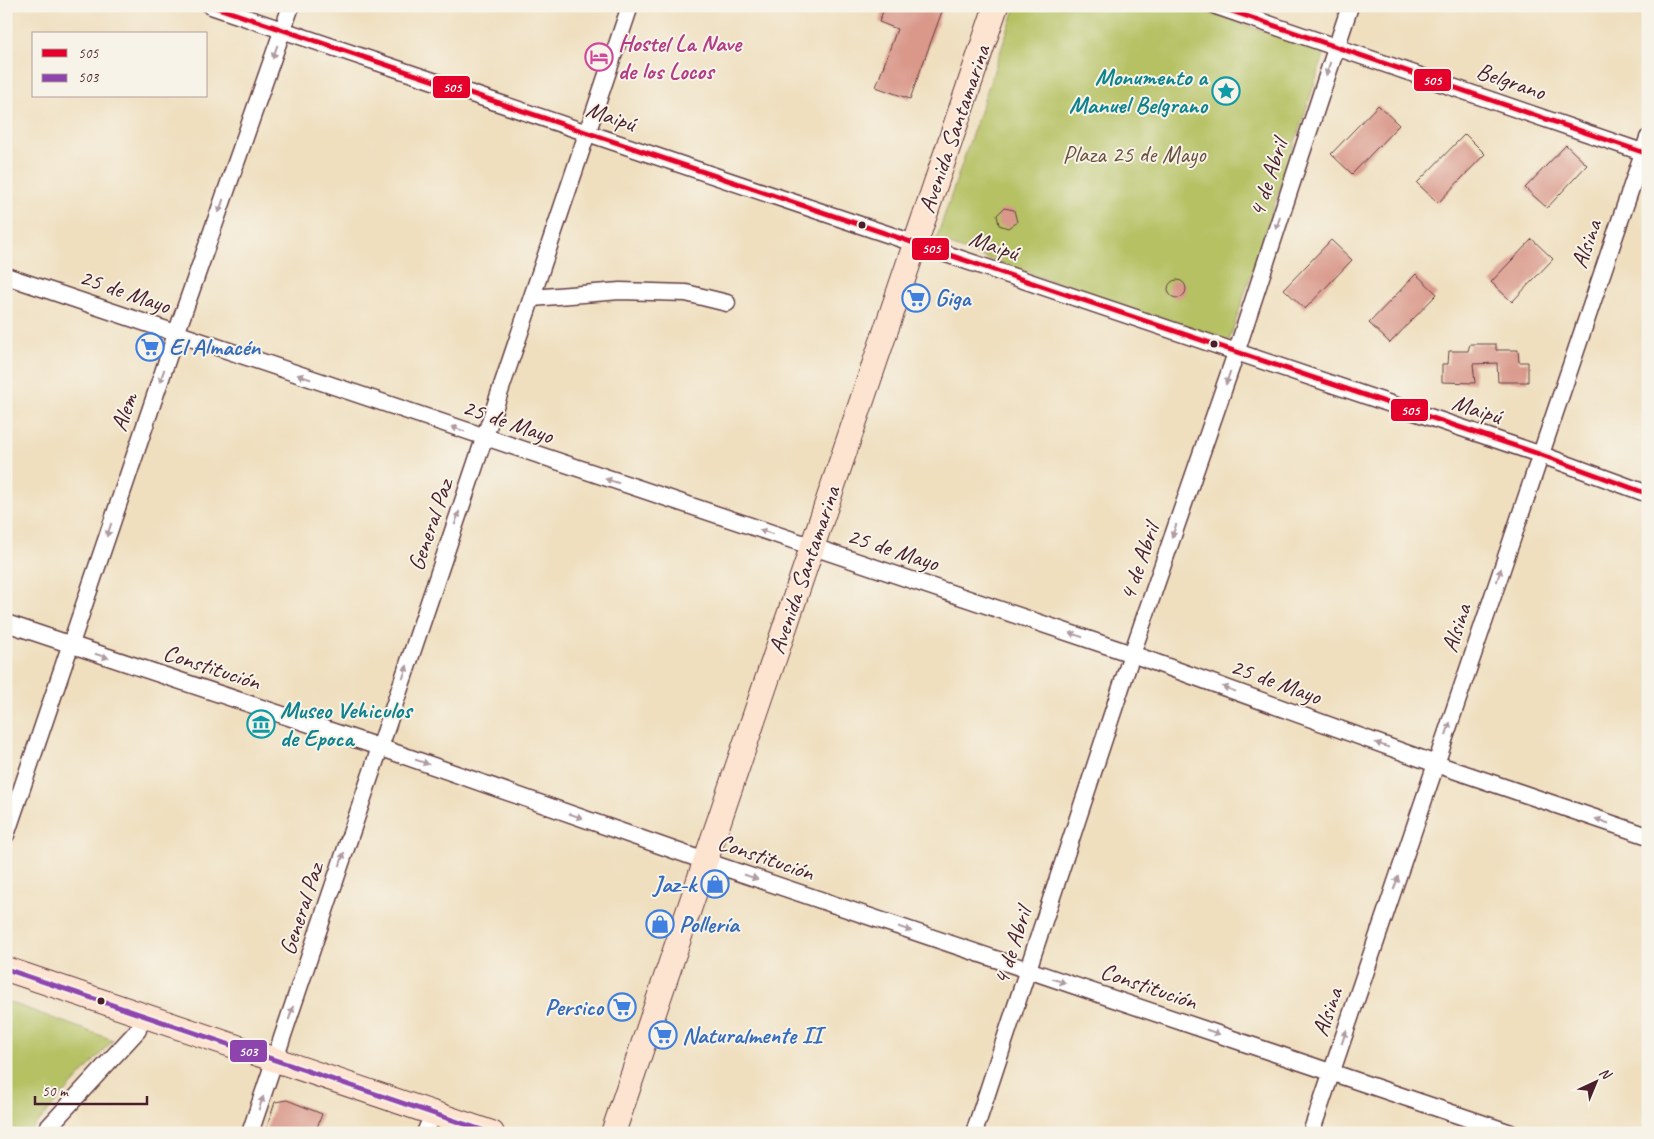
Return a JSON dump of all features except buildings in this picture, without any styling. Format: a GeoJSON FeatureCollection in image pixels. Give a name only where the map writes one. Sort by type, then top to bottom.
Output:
{"type":"FeatureCollection","features":[{"type":"Feature","properties":{"kind":"main road","name":"Avenida Santamarina"},"geometry":{"type":"LineString","coordinates":[[613,1133],[996,6]]}},
{"type":"Feature","properties":{"kind":"main road"},"geometry":{"type":"LineString","coordinates":[[6,969],[274,1066],[434,1131]]}},
{"type":"Feature","properties":{"kind":"main road"},"geometry":{"type":"LineString","coordinates":[[6,984],[138,1030],[274,1066],[492,1133]]}},
{"type":"Feature","properties":{"kind":"street","name":"Maipú"},"geometry":{"type":"LineString","coordinates":[[211,6],[1539,454],[1648,494]]}},
{"type":"Feature","properties":{"kind":"street","name":"Alem"},"geometry":{"type":"LineString","coordinates":[[6,835],[176,334],[291,6]]}},
{"type":"Feature","properties":{"kind":"street","name":"General Paz"},"geometry":{"type":"LineString","coordinates":[[250,1133],[630,6]]}},
{"type":"Feature","properties":{"kind":"street","name":"Belgrano"},"geometry":{"type":"LineString","coordinates":[[1216,6],[1646,148]]}},
{"type":"Feature","properties":{"kind":"street","name":"4 de Abril"},"geometry":{"type":"LineString","coordinates":[[974,1133],[1132,654],[1236,353],[1335,46],[1350,6]]}},
{"type":"Feature","properties":{"kind":"street","name":"Alsina"},"geometry":{"type":"LineString","coordinates":[[1311,1133],[1539,454],[1646,148]]}},
{"type":"Feature","properties":{"kind":"street","name":"25 de Mayo"},"geometry":{"type":"LineString","coordinates":[[6,276],[1132,654],[1436,764],[1648,836]]}},
{"type":"Feature","properties":{"kind":"street"},"geometry":{"type":"LineString","coordinates":[[532,298],[620,291],[686,293],[727,303]]}},
{"type":"Feature","properties":{"kind":"street","name":"Constitución"},"geometry":{"type":"LineString","coordinates":[[6,623],[379,747],[705,861],[1511,1133]]}},
{"type":"Feature","properties":{"kind":"street"},"geometry":{"type":"LineString","coordinates":[[43,1133],[138,1030]]}},
{"type":"Feature","properties":{"kind":"green space","name":"Plaza 25 de Mayo"},"geometry":{"type":"Polygon","coordinates":[[[1016,6],[1190,6],[1325,52],[1228,344],[936,240],[1016,6]]]}},
{"type":"Feature","properties":{"kind":"green space"},"geometry":{"type":"Polygon","coordinates":[[[6,1001],[113,1040],[28,1133],[6,1133],[6,1001]]]}},
{"type":"Feature","properties":{"kind":"transit line","name":"505"},"geometry":{"type":"LineString","coordinates":[[212,6],[1539,454],[1648,494]]}},
{"type":"Feature","properties":{"kind":"transit line","name":"505"},"geometry":{"type":"LineString","coordinates":[[1217,6],[1648,154]]}},
{"type":"Feature","properties":{"kind":"transit line","name":"503"},"geometry":{"type":"LineString","coordinates":[[6,969],[491,1133]]}},
{"type":"Feature","properties":{"kind":"place","name":"Hostel La Nave de los Locos"},"geometry":{"type":"Point","coordinates":[599,57]}},
{"type":"Feature","properties":{"kind":"place","name":"Monumento a Manuel Belgrano"},"geometry":{"type":"Point","coordinates":[1226,91]}},
{"type":"Feature","properties":{"kind":"place","name":"Giga"},"geometry":{"type":"Point","coordinates":[916,298]}},
{"type":"Feature","properties":{"kind":"place","name":"El Almacén"},"geometry":{"type":"Point","coordinates":[150,347]}},
{"type":"Feature","properties":{"kind":"place","name":"Museo Vehiculos de Epoca"},"geometry":{"type":"Point","coordinates":[261,724]}},
{"type":"Feature","properties":{"kind":"place","name":"Jaz-k"},"geometry":{"type":"Point","coordinates":[715,884]}},
{"type":"Feature","properties":{"kind":"place","name":"Pollería"},"geometry":{"type":"Point","coordinates":[660,924]}},
{"type":"Feature","properties":{"kind":"place","name":"Persico"},"geometry":{"type":"Point","coordinates":[622,1007]}},
{"type":"Feature","properties":{"kind":"place","name":"Naturalmente II"},"geometry":{"type":"Point","coordinates":[663,1035]}}]}
